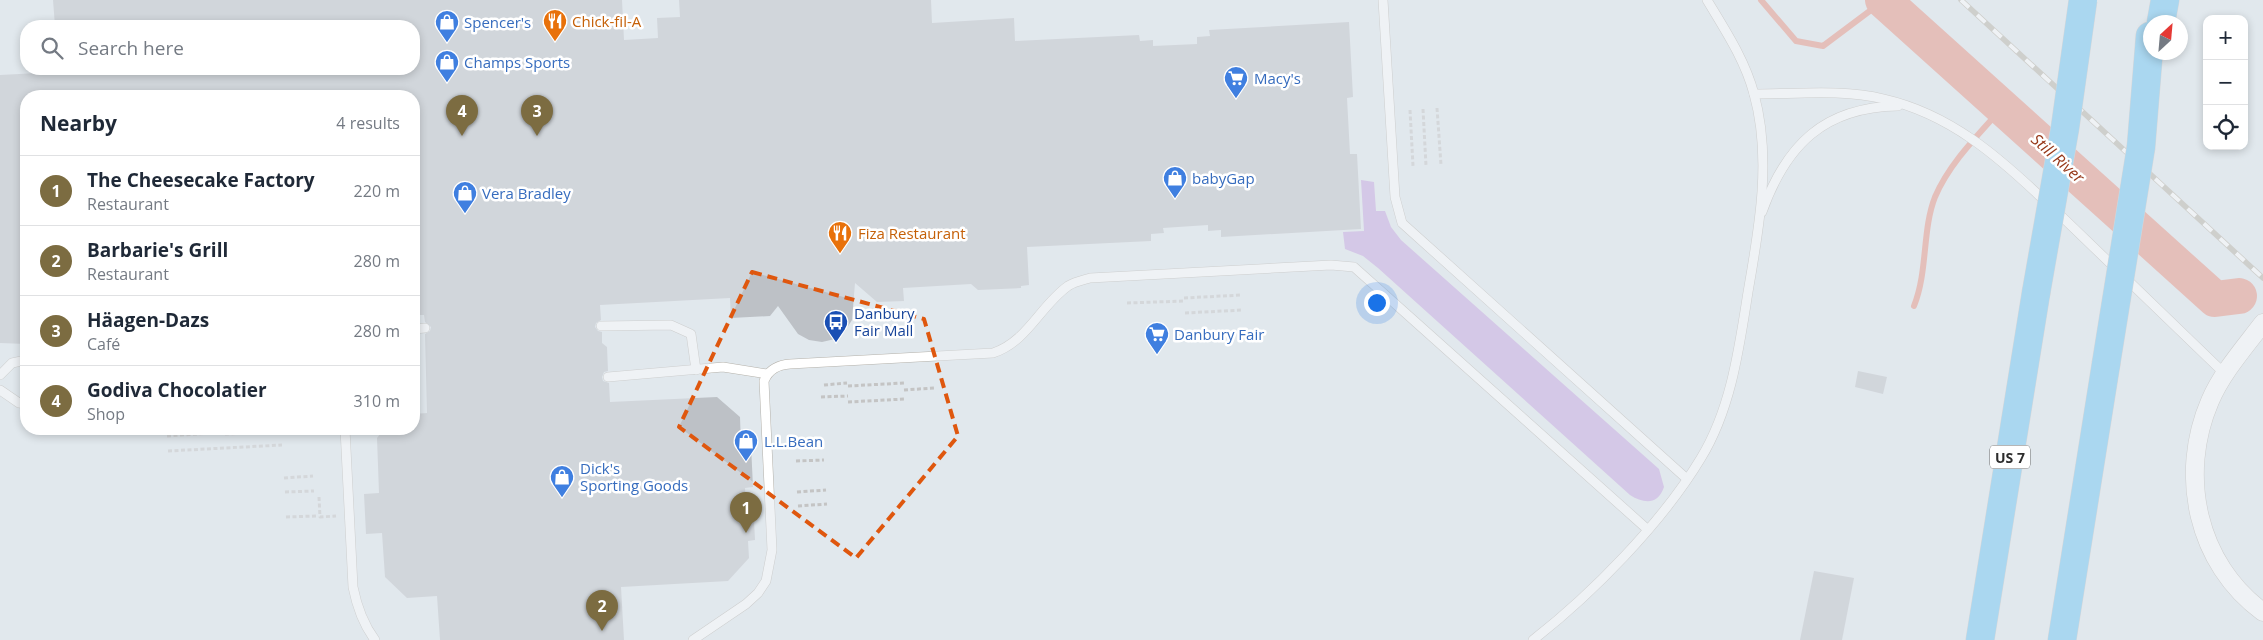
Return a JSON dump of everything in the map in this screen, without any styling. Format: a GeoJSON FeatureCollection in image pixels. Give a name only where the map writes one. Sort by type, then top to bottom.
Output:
{"type":"FeatureCollection","features":[{"type":"Feature","properties":{"kind":"highway"},"geometry":{"type":"LineString","coordinates":[[2036,293],[2060,104],[2068,0]]}},
{"type":"Feature","properties":{"kind":"highway","name":"US 7"},"geometry":{"type":"LineString","coordinates":[[1980,640],[2036,293],[2070,100],[2084,0]]}},
{"type":"Feature","properties":{"kind":"highway"},"geometry":{"type":"LineString","coordinates":[[2153,15],[2154,0]]}},
{"type":"Feature","properties":{"kind":"highway"},"geometry":{"type":"LineString","coordinates":[[2162,15],[2165,0]]}},
{"type":"Feature","properties":{"kind":"highway"},"geometry":{"type":"LineString","coordinates":[[2141,147],[2148,60]]}},
{"type":"Feature","properties":{"kind":"highway"},"geometry":{"type":"LineString","coordinates":[[2062,636],[2155,60]]}},
{"type":"Feature","properties":{"kind":"street"},"geometry":{"type":"LineString","coordinates":[[2261,608],[2247,601],[2228,578],[2211,550],[2200,521],[2194,491],[2194,459],[2200,430],[2210,401],[2225,374],[2263,323]]}},
{"type":"Feature","properties":{"kind":"lane"},"geometry":{"type":"LineString","coordinates":[[1383,0],[1395,197],[1402,223],[1687,479]]}},
{"type":"Feature","properties":{"kind":"lane"},"geometry":{"type":"LineString","coordinates":[[1532,640],[1591,587],[1647,529],[1687,479],[1715,430],[1734,374],[1758,224],[1762,156],[1754,94],[1743,64],[1707,0]]}},
{"type":"Feature","properties":{"kind":"lane"},"geometry":{"type":"LineString","coordinates":[[1754,94],[1852,95],[1883,99],[1910,106],[1963,132],[1990,151],[2225,374]]}},
{"type":"Feature","properties":{"kind":"lane"},"geometry":{"type":"LineString","coordinates":[[1758,224],[1773,187],[1788,159],[1817,128],[1836,117],[1860,110],[1883,106],[1910,106]]}},
{"type":"Feature","properties":{"kind":"lane"},"geometry":{"type":"LineString","coordinates":[[693,640],[746,604],[758,593],[768,574],[772,550],[764,381],[767,374],[779,365],[993,353],[1006,348],[1016,341],[1056,297],[1070,285],[1090,278],[1344,265],[1354,267],[1647,529]]}},
{"type":"Feature","properties":{"kind":"lane"},"geometry":{"type":"LineString","coordinates":[[601,326],[671,325],[691,334],[696,370]]}},
{"type":"Feature","properties":{"kind":"lane"},"geometry":{"type":"LineString","coordinates":[[420,328],[425,328]]}},
{"type":"Feature","properties":{"kind":"lane"},"geometry":{"type":"LineString","coordinates":[[0,376],[12,363],[20,361]]}},
{"type":"Feature","properties":{"kind":"lane"},"geometry":{"type":"LineString","coordinates":[[608,377],[723,367],[767,374]]}},
{"type":"Feature","properties":{"kind":"lane"},"geometry":{"type":"LineString","coordinates":[[0,390],[20,403]]}},
{"type":"Feature","properties":{"kind":"lane"},"geometry":{"type":"LineString","coordinates":[[345,435],[353,587],[358,608],[367,629],[375,640]]}},
{"type":"Feature","properties":{"kind":"path"},"geometry":{"type":"LineString","coordinates":[[1437,108],[1441,165]]}},
{"type":"Feature","properties":{"kind":"path"},"geometry":{"type":"LineString","coordinates":[[1423,109],[1426,166]]}},
{"type":"Feature","properties":{"kind":"path"},"geometry":{"type":"LineString","coordinates":[[1410,110],[1413,166]]}},
{"type":"Feature","properties":{"kind":"path"},"geometry":{"type":"LineString","coordinates":[[1127,303],[1242,295]]}},
{"type":"Feature","properties":{"kind":"path"},"geometry":{"type":"LineString","coordinates":[[1185,313],[1243,310]]}},
{"type":"Feature","properties":{"kind":"path"},"geometry":{"type":"LineString","coordinates":[[824,385],[904,383]]}},
{"type":"Feature","properties":{"kind":"path"},"geometry":{"type":"LineString","coordinates":[[904,390],[934,388]]}},
{"type":"Feature","properties":{"kind":"path"},"geometry":{"type":"LineString","coordinates":[[821,397],[848,396]]}},
{"type":"Feature","properties":{"kind":"path"},"geometry":{"type":"LineString","coordinates":[[848,402],[905,399]]}},
{"type":"Feature","properties":{"kind":"path"},"geometry":{"type":"LineString","coordinates":[[168,436],[187,435]]}},
{"type":"Feature","properties":{"kind":"path"},"geometry":{"type":"LineString","coordinates":[[168,451],[282,445]]}},
{"type":"Feature","properties":{"kind":"path"},"geometry":{"type":"LineString","coordinates":[[796,462],[824,460]]}},
{"type":"Feature","properties":{"kind":"path"},"geometry":{"type":"LineString","coordinates":[[284,478],[314,476]]}},
{"type":"Feature","properties":{"kind":"path"},"geometry":{"type":"LineString","coordinates":[[798,492],[826,490]]}},
{"type":"Feature","properties":{"kind":"path"},"geometry":{"type":"LineString","coordinates":[[284,492],[314,491]]}},
{"type":"Feature","properties":{"kind":"path"},"geometry":{"type":"LineString","coordinates":[[320,497],[320,517],[336,516]]}},
{"type":"Feature","properties":{"kind":"path"},"geometry":{"type":"LineString","coordinates":[[798,506],[827,504]]}},
{"type":"Feature","properties":{"kind":"path"},"geometry":{"type":"LineString","coordinates":[[286,517],[316,516]]}},
{"type":"Feature","properties":{"kind":"highlighted area"},"geometry":{"type":"Polygon","coordinates":[[[752,272],[924,319],[958,436],[856,558],[679,427],[752,272]]]}},
{"type":"Feature","properties":{"kind":"shaded area"},"geometry":{"type":"Polygon","coordinates":[[[1361,180],[1374,182],[1376,211],[1385,211],[1391,227],[1401,240],[1659,469],[1664,487],[1658,497],[1654,500],[1645,501],[1630,495],[1378,268],[1363,256],[1345,249],[1343,232],[1364,231],[1361,180]]]}},
{"type":"Feature","properties":{"kind":"building"},"geometry":{"type":"Polygon","coordinates":[[[53,0],[622,0],[624,40],[658,38],[657,18],[680,17],[679,0],[931,0],[932,23],[1014,18],[1015,41],[1139,35],[1140,41],[1153,40],[1153,46],[1197,44],[1197,37],[1210,36],[1209,30],[1349,22],[1353,97],[1347,98],[1350,154],[1357,154],[1361,229],[1221,237],[1221,230],[1208,231],[1208,225],[1163,228],[1164,233],[1151,234],[1151,241],[1027,247],[1029,285],[1021,286],[1021,288],[978,290],[971,284],[903,288],[904,301],[877,302],[855,283],[852,320],[845,331],[835,339],[822,342],[809,340],[798,334],[778,306],[770,316],[731,318],[730,298],[600,305],[601,320],[596,323],[595,327],[598,331],[602,332],[602,343],[607,347],[608,371],[604,372],[602,377],[603,381],[609,383],[610,402],[717,397],[740,417],[741,445],[751,445],[753,487],[745,488],[747,520],[754,520],[755,540],[748,541],[749,558],[728,581],[621,587],[624,640],[440,640],[437,596],[407,598],[385,577],[382,533],[366,534],[364,494],[379,493],[377,438],[379,435],[420,435],[420,414],[427,413],[425,334],[430,331],[431,327],[425,322],[424,315],[420,315],[420,90],[20,90],[20,344],[0,343],[0,75],[420,75],[420,20],[55,20],[53,0]]]}},
{"type":"Feature","properties":{"kind":"building"},"geometry":{"type":"Polygon","coordinates":[[[1858,371],[1887,377],[1883,394],[1855,387],[1858,371]]]}},
{"type":"Feature","properties":{"kind":"building"},"geometry":{"type":"Polygon","coordinates":[[[1814,571],[1854,578],[1842,640],[1800,640],[1814,571]]]}},
{"type":"Feature","properties":{"kind":"waterway"},"geometry":{"type":"LineString","coordinates":[[1761,0],[1796,41],[1823,46],[1883,1]]}},
{"type":"Feature","properties":{"kind":"waterway","name":"Still River"},"geometry":{"type":"LineString","coordinates":[[1883,0],[2215,299],[2239,296]]}},
{"type":"Feature","properties":{"kind":"waterway"},"geometry":{"type":"LineString","coordinates":[[1914,306],[1921,279],[1928,223],[1935,197],[1956,162],[2001,109]]}},
{"type":"Feature","properties":{"kind":"railway"},"geometry":{"type":"LineString","coordinates":[[1961,0],[2263,278]]}},
{"type":"Feature","properties":{"kind":"place","name":"Chick-fil-A"},"geometry":{"type":"Point","coordinates":[555,42]}},
{"type":"Feature","properties":{"kind":"place","name":"Spencer's"},"geometry":{"type":"Point","coordinates":[447,43]}},
{"type":"Feature","properties":{"kind":"place","name":"Champs Sports"},"geometry":{"type":"Point","coordinates":[447,83]}},
{"type":"Feature","properties":{"kind":"place","name":"Macy's"},"geometry":{"type":"Point","coordinates":[1236,99]}},
{"type":"Feature","properties":{"kind":"place","name":"Godiva Chocolatier"},"geometry":{"type":"Point","coordinates":[462,136]}},
{"type":"Feature","properties":{"kind":"place","name":"Häagen-Dazs"},"geometry":{"type":"Point","coordinates":[537,136]}},
{"type":"Feature","properties":{"kind":"place","name":"babyGap"},"geometry":{"type":"Point","coordinates":[1175,199]}},
{"type":"Feature","properties":{"kind":"place","name":"Vera Bradley"},"geometry":{"type":"Point","coordinates":[465,214]}},
{"type":"Feature","properties":{"kind":"place","name":"Fiza Restaurant"},"geometry":{"type":"Point","coordinates":[840,254]}},
{"type":"Feature","properties":{"kind":"place","name":"Danbury Fair Mall"},"geometry":{"type":"Point","coordinates":[836,343]}},
{"type":"Feature","properties":{"kind":"place","name":"Danbury Fair"},"geometry":{"type":"Point","coordinates":[1157,355]}},
{"type":"Feature","properties":{"kind":"place","name":"L.L.Bean"},"geometry":{"type":"Point","coordinates":[746,462]}},
{"type":"Feature","properties":{"kind":"place","name":"Dick's Sporting Goods"},"geometry":{"type":"Point","coordinates":[562,498]}},
{"type":"Feature","properties":{"kind":"place","name":"The Cheesecake Factory"},"geometry":{"type":"Point","coordinates":[746,533]}},
{"type":"Feature","properties":{"kind":"place","name":"Barbarie's Grill"},"geometry":{"type":"Point","coordinates":[602,631]}}]}
